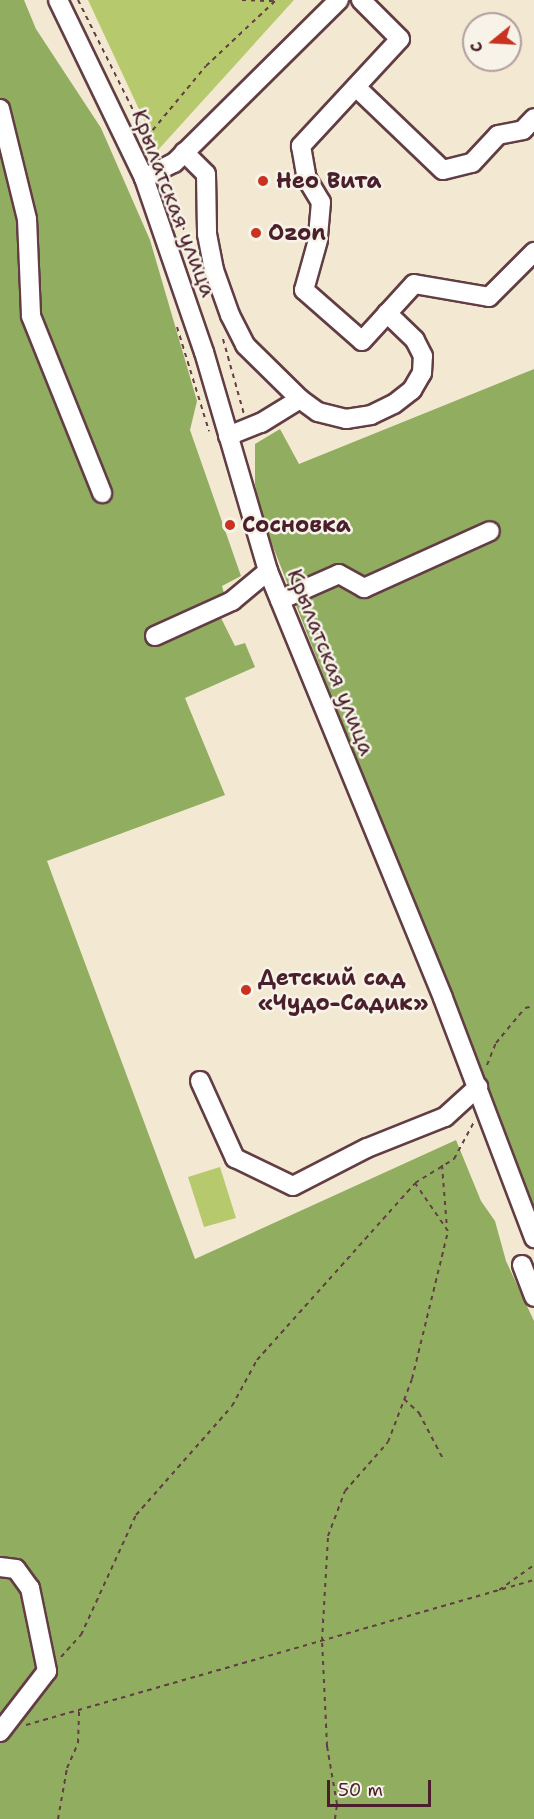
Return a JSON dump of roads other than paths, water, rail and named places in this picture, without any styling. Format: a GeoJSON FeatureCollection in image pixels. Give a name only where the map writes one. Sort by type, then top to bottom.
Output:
{"type":"FeatureCollection","features":[{"type":"Feature","properties":{"kind":"street","name":"Крылатская улица"},"geometry":{"type":"LineString","coordinates":[[58,0],[144,178],[204,352],[268,571],[478,1087],[534,1238]]}},
{"type":"Feature","properties":{"kind":"street"},"geometry":{"type":"LineString","coordinates":[[144,178],[174,163],[339,0]]}},
{"type":"Feature","properties":{"kind":"street"},"geometry":{"type":"LineString","coordinates":[[361,0],[400,39],[301,146],[307,179],[321,202],[318,240],[304,290],[362,341],[414,284],[489,297],[534,252]]}},
{"type":"Feature","properties":{"kind":"street"},"geometry":{"type":"LineString","coordinates":[[356,87],[443,170],[472,163],[498,135],[523,129],[534,118]]}},
{"type":"Feature","properties":{"kind":"street"},"geometry":{"type":"LineString","coordinates":[[0,109],[27,219],[31,316],[102,493]]}},
{"type":"Feature","properties":{"kind":"street"},"geometry":{"type":"LineString","coordinates":[[184,152],[206,174],[207,234],[214,270],[230,315],[245,345],[300,399],[318,412],[346,419],[370,415],[394,404],[412,390],[422,373],[423,356],[415,340],[387,313]]}},
{"type":"Feature","properties":{"kind":"street"},"geometry":{"type":"LineString","coordinates":[[228,436],[261,423],[300,399]]}},
{"type":"Feature","properties":{"kind":"street"},"geometry":{"type":"LineString","coordinates":[[280,600],[339,574],[364,588],[490,531]]}},
{"type":"Feature","properties":{"kind":"street"},"geometry":{"type":"LineString","coordinates":[[155,636],[232,602],[268,571]]}},
{"type":"Feature","properties":{"kind":"street"},"geometry":{"type":"LineString","coordinates":[[200,1081],[235,1158],[293,1186],[367,1148],[445,1117],[478,1087]]}},
{"type":"Feature","properties":{"kind":"street"},"geometry":{"type":"LineString","coordinates":[[522,1265],[533,1290]]}},
{"type":"Feature","properties":{"kind":"street"},"geometry":{"type":"LineString","coordinates":[[0,1567],[16,1569],[30,1588],[47,1671],[0,1732]]}},
{"type":"Feature","properties":{"kind":"place","name":"Нео Вита"},"geometry":{"type":"Point","coordinates":[263,181]}},
{"type":"Feature","properties":{"kind":"place","name":"Ozon"},"geometry":{"type":"Point","coordinates":[256,233]}},
{"type":"Feature","properties":{"kind":"place","name":"Сосновка"},"geometry":{"type":"Point","coordinates":[230,525]}},
{"type":"Feature","properties":{"kind":"place","name":"Детский сад «Чудо-Садик»"},"geometry":{"type":"Point","coordinates":[246,990]}}]}
